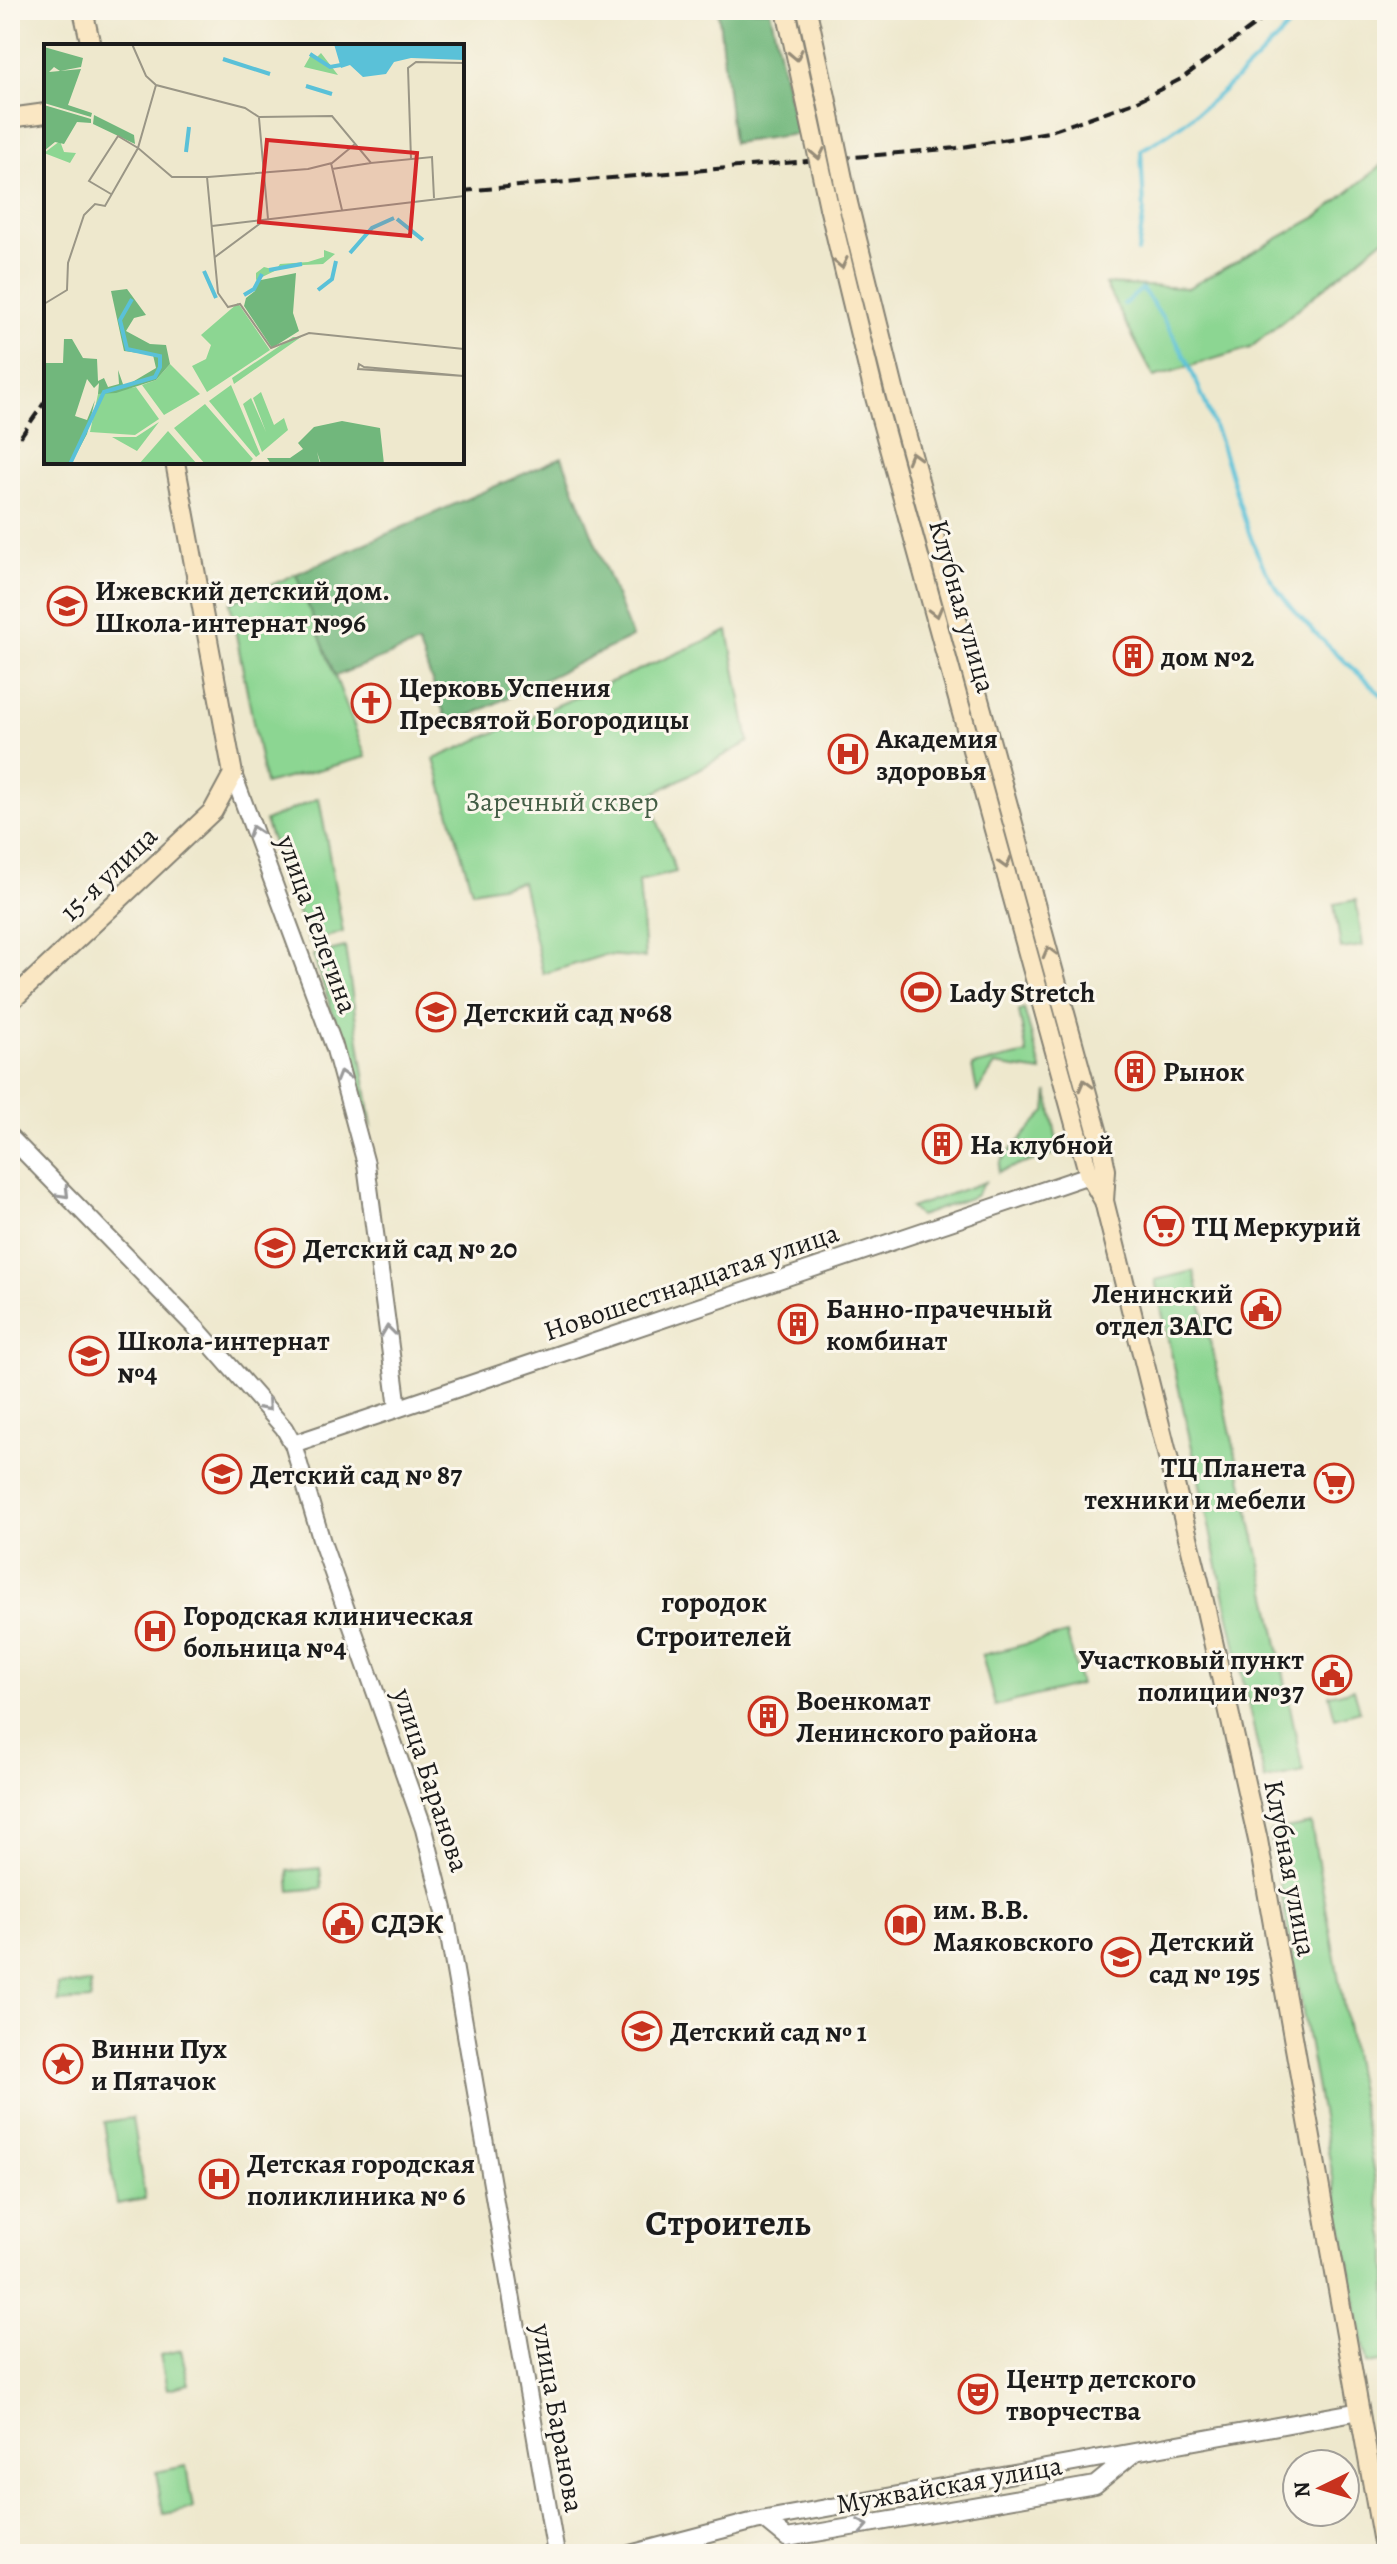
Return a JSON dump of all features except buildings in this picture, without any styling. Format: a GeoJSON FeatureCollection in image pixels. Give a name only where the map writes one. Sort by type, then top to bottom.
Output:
{"type":"FeatureCollection","features":[{"type":"Feature","properties":{"kind":"main road"},"geometry":{"type":"LineString","coordinates":[[83,10],[91,44]]}},
{"type":"Feature","properties":{"kind":"main road","name":"Клубная улица"},"geometry":{"type":"LineString","coordinates":[[786,10],[855,318],[1098,1172]]}},
{"type":"Feature","properties":{"kind":"main road","name":"Клубная улица"},"geometry":{"type":"LineString","coordinates":[[807,10],[874,311],[1098,1172],[1203,1597],[1258,1840],[1360,2411],[1382,2510],[1385,2554]]}},
{"type":"Feature","properties":{"kind":"main road"},"geometry":{"type":"LineString","coordinates":[[10,118],[44,113]]}},
{"type":"Feature","properties":{"kind":"main road"},"geometry":{"type":"LineString","coordinates":[[855,318],[874,311]]}},
{"type":"Feature","properties":{"kind":"main road","name":"улица Телегина"},"geometry":{"type":"LineString","coordinates":[[175,464],[233,774]]}},
{"type":"Feature","properties":{"kind":"main road","name":"15-я улица"},"geometry":{"type":"LineString","coordinates":[[10,1002],[213,811],[233,774]]}},
{"type":"Feature","properties":{"kind":"street","name":"улица Телегина"},"geometry":{"type":"LineString","coordinates":[[233,774],[334,1046],[366,1164],[398,1408]]}},
{"type":"Feature","properties":{"kind":"street","name":"улица Баранова"},"geometry":{"type":"LineString","coordinates":[[10,1137],[198,1330],[271,1411],[293,1444],[322,1542],[424,1829],[443,1902],[467,2022],[556,2554]]}},
{"type":"Feature","properties":{"kind":"street","name":"Новошестнадцатая улица"},"geometry":{"type":"LineString","coordinates":[[293,1444],[1098,1172]]}},
{"type":"Feature","properties":{"kind":"street","name":"Мужвайская улица"},"geometry":{"type":"LineString","coordinates":[[630,2554],[765,2520],[1360,2411]]}},
{"type":"Feature","properties":{"kind":"street","name":"Мужвайская улица"},"geometry":{"type":"LineString","coordinates":[[765,2520],[787,2538],[1095,2485],[1137,2452]]}},
{"type":"Feature","properties":{"kind":"green space"},"geometry":{"type":"Polygon","coordinates":[[[718,10],[770,10],[797,134],[733,143],[718,10]]]}},
{"type":"Feature","properties":{"kind":"green space"},"geometry":{"type":"Polygon","coordinates":[[[1387,161],[1387,236],[1250,348],[1154,377],[1105,284],[1188,288],[1317,217],[1387,161]]]}},
{"type":"Feature","properties":{"kind":"green space"},"geometry":{"type":"Polygon","coordinates":[[[562,457],[632,637],[449,726],[418,644],[335,676],[296,574],[562,457]]]}},
{"type":"Feature","properties":{"kind":"green space"},"geometry":{"type":"Polygon","coordinates":[[[296,574],[366,757],[265,784],[230,603],[296,574]]]}},
{"type":"Feature","properties":{"kind":"green space","name":"Заречный сквер"},"geometry":{"type":"Polygon","coordinates":[[[728,631],[749,742],[655,793],[652,805],[676,872],[639,881],[645,958],[605,955],[543,974],[522,882],[472,891],[434,759],[728,631]]]}},
{"type":"Feature","properties":{"kind":"green space"},"geometry":{"type":"Polygon","coordinates":[[[319,798],[343,932],[309,942],[265,821],[319,798]]]}},
{"type":"Feature","properties":{"kind":"green space"},"geometry":{"type":"Polygon","coordinates":[[[1356,900],[1363,946],[1341,949],[1334,904],[1356,900]]]}},
{"type":"Feature","properties":{"kind":"green space"},"geometry":{"type":"Polygon","coordinates":[[[345,947],[372,1128],[313,955],[345,947]]]}},
{"type":"Feature","properties":{"kind":"green space"},"geometry":{"type":"Polygon","coordinates":[[[1024,1009],[1042,1072],[995,1065],[977,1092],[972,1066],[1027,1054],[1019,1011],[1024,1009]]]}},
{"type":"Feature","properties":{"kind":"green space"},"geometry":{"type":"Polygon","coordinates":[[[1048,1092],[1059,1152],[998,1172],[1000,1162],[1046,1111],[1048,1092]]]}},
{"type":"Feature","properties":{"kind":"green space"},"geometry":{"type":"Polygon","coordinates":[[[985,1182],[975,1196],[925,1214],[919,1216],[910,1208],[985,1182]]]}},
{"type":"Feature","properties":{"kind":"green space"},"geometry":{"type":"Polygon","coordinates":[[[1194,1271],[1270,1604],[1303,1772],[1265,1780],[1155,1280],[1194,1271]]]}},
{"type":"Feature","properties":{"kind":"green space"},"geometry":{"type":"Polygon","coordinates":[[[1067,1634],[1080,1685],[995,1706],[982,1655],[1067,1634]]]}},
{"type":"Feature","properties":{"kind":"green space"},"geometry":{"type":"Polygon","coordinates":[[[1354,1689],[1360,1711],[1335,1718],[1329,1695],[1354,1689]]]}},
{"type":"Feature","properties":{"kind":"green space"},"geometry":{"type":"Polygon","coordinates":[[[1311,1824],[1387,2247],[1387,2361],[1367,2364],[1270,1832],[1311,1824]]]}},
{"type":"Feature","properties":{"kind":"green space"},"geometry":{"type":"Polygon","coordinates":[[[320,1868],[322,1888],[290,1891],[288,1871],[320,1868]]]}},
{"type":"Feature","properties":{"kind":"green space"},"geometry":{"type":"Polygon","coordinates":[[[90,1983],[91,2000],[58,2002],[58,1985],[90,1983]]]}},
{"type":"Feature","properties":{"kind":"green space"},"geometry":{"type":"Polygon","coordinates":[[[132,2118],[145,2199],[117,2204],[104,2122],[132,2118]]]}},
{"type":"Feature","properties":{"kind":"green space"},"geometry":{"type":"Polygon","coordinates":[[[181,2350],[189,2384],[167,2389],[160,2355],[181,2350]]]}},
{"type":"Feature","properties":{"kind":"green space"},"geometry":{"type":"Polygon","coordinates":[[[186,2466],[193,2509],[163,2514],[156,2472],[186,2466]]]}},
{"type":"Feature","properties":{"kind":"waterway"},"geometry":{"type":"LineString","coordinates":[[1138,252],[1144,210],[1141,150],[1206,106],[1303,10]]}},
{"type":"Feature","properties":{"kind":"waterway"},"geometry":{"type":"LineString","coordinates":[[1124,304],[1142,289],[1181,350],[1211,418],[1253,543],[1276,587],[1314,632],[1387,700]]}},
{"type":"Feature","properties":{"kind":"railway"},"geometry":{"type":"LineString","coordinates":[[464,191],[957,148],[1048,132],[1137,101],[1181,79],[1275,10]]}},
{"type":"Feature","properties":{"kind":"railway"},"geometry":{"type":"LineString","coordinates":[[10,452],[44,403]]}},
{"type":"Feature","properties":{"kind":"place","name":"Ижевский детский дом. Школа-интернат №96"},"geometry":{"type":"Point","coordinates":[67,606]}},
{"type":"Feature","properties":{"kind":"place","name":"дом №2"},"geometry":{"type":"Point","coordinates":[1133,656]}},
{"type":"Feature","properties":{"kind":"place","name":"Церковь Успения Пресвятой Богородицы"},"geometry":{"type":"Point","coordinates":[371,703]}},
{"type":"Feature","properties":{"kind":"place","name":"Академия здоровья"},"geometry":{"type":"Point","coordinates":[848,754]}},
{"type":"Feature","properties":{"kind":"place","name":"Lady Stretch"},"geometry":{"type":"Point","coordinates":[921,992]}},
{"type":"Feature","properties":{"kind":"place","name":"Детский сад №68"},"geometry":{"type":"Point","coordinates":[436,1012]}},
{"type":"Feature","properties":{"kind":"place","name":"Рынок"},"geometry":{"type":"Point","coordinates":[1135,1071]}},
{"type":"Feature","properties":{"kind":"place","name":"На клубной"},"geometry":{"type":"Point","coordinates":[942,1144]}},
{"type":"Feature","properties":{"kind":"place","name":"ТЦ Меркурий"},"geometry":{"type":"Point","coordinates":[1164,1226]}},
{"type":"Feature","properties":{"kind":"place","name":"Детский сад № 20"},"geometry":{"type":"Point","coordinates":[275,1248]}},
{"type":"Feature","properties":{"kind":"place","name":"Ленинский отдел ЗАГС"},"geometry":{"type":"Point","coordinates":[1261,1309]}},
{"type":"Feature","properties":{"kind":"place","name":"Банно-прачечный комбинат"},"geometry":{"type":"Point","coordinates":[798,1324]}},
{"type":"Feature","properties":{"kind":"place","name":"Школа-интернат №4"},"geometry":{"type":"Point","coordinates":[89,1356]}},
{"type":"Feature","properties":{"kind":"place","name":"Детский сад № 87"},"geometry":{"type":"Point","coordinates":[222,1474]}},
{"type":"Feature","properties":{"kind":"place","name":"ТЦ Планета техники и мебели"},"geometry":{"type":"Point","coordinates":[1334,1483]}},
{"type":"Feature","properties":{"kind":"place","name":"Городская клиническая больница №4"},"geometry":{"type":"Point","coordinates":[155,1631]}},
{"type":"Feature","properties":{"kind":"place","name":"Участковый пункт полиции №37"},"geometry":{"type":"Point","coordinates":[1332,1675]}},
{"type":"Feature","properties":{"kind":"place","name":"Военкомат Ленинского района"},"geometry":{"type":"Point","coordinates":[768,1716]}},
{"type":"Feature","properties":{"kind":"place","name":"СДЭК"},"geometry":{"type":"Point","coordinates":[343,1923]}},
{"type":"Feature","properties":{"kind":"place","name":"им. В.В. Маяковского"},"geometry":{"type":"Point","coordinates":[905,1925]}},
{"type":"Feature","properties":{"kind":"place","name":"Детский сад № 195"},"geometry":{"type":"Point","coordinates":[1121,1957]}},
{"type":"Feature","properties":{"kind":"place","name":"Детский сад № 1"},"geometry":{"type":"Point","coordinates":[642,2031]}},
{"type":"Feature","properties":{"kind":"place","name":"Винни Пух и Пятачок"},"geometry":{"type":"Point","coordinates":[63,2064]}},
{"type":"Feature","properties":{"kind":"place","name":"Детская городская поликлиника № 6"},"geometry":{"type":"Point","coordinates":[219,2179]}},
{"type":"Feature","properties":{"kind":"place","name":"Центр детского творчества"},"geometry":{"type":"Point","coordinates":[978,2394]}},
{"type":"Feature","properties":{"kind":"district","name":"городок Строителей"},"geometry":{"type":"Point","coordinates":[714,1619]}},
{"type":"Feature","properties":{"kind":"district","name":"Строитель"},"geometry":{"type":"Point","coordinates":[728,2222]}}]}
